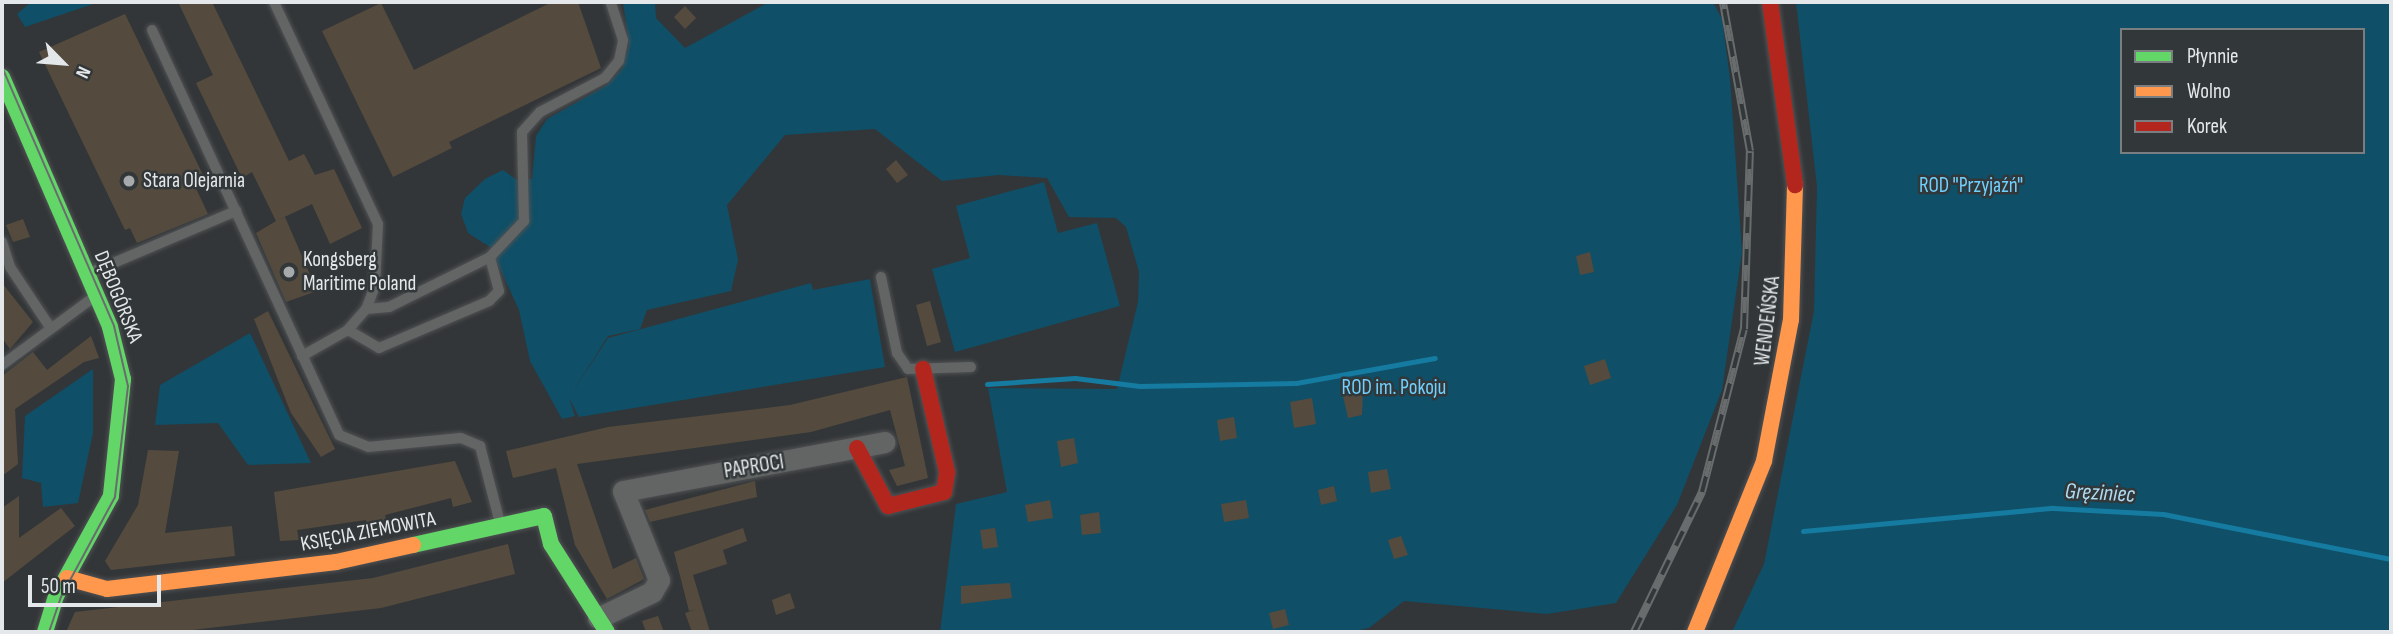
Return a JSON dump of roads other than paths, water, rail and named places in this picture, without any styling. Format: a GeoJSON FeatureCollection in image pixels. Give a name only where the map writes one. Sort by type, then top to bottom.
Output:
{"type":"FeatureCollection","features":[{"type":"Feature","properties":{"kind":"street","name":"WENDEŃSKA"},"geometry":{"type":"LineString","coordinates":[[1695,632],[1764,461],[1791,320],[1795,191],[1770,2]]}},
{"type":"Feature","properties":{"kind":"street","name":"DĘBOGÓRSKA"},"geometry":{"type":"LineString","coordinates":[[2,77],[97,296],[122,371],[119,461],[103,518],[67,578],[44,632]]}},
{"type":"Feature","properties":{"kind":"street"},"geometry":{"type":"LineString","coordinates":[[857,448],[888,506],[944,492],[947,472],[923,369]]}},
{"type":"Feature","properties":{"kind":"street","name":"PAPROCI"},"geometry":{"type":"LineString","coordinates":[[603,625],[652,592],[659,580],[623,491],[884,442]]}},
{"type":"Feature","properties":{"kind":"street","name":"KSIĘCIA ZIEMOWITA"},"geometry":{"type":"LineString","coordinates":[[67,578],[97,589],[209,578],[369,557],[544,516],[551,544],[603,625]]}},
{"type":"Feature","properties":{"kind":"lane"},"geometry":{"type":"LineString","coordinates":[[274,2],[378,224],[375,286],[366,309],[348,330],[302,356]]}},
{"type":"Feature","properties":{"kind":"lane"},"geometry":{"type":"LineString","coordinates":[[366,309],[389,307],[490,257],[524,221],[522,132],[540,112],[606,78],[619,61],[623,40],[611,2]]}},
{"type":"Feature","properties":{"kind":"lane"},"geometry":{"type":"LineString","coordinates":[[152,30],[339,435],[349,442],[368,447],[461,438],[480,446],[500,526]]}},
{"type":"Feature","properties":{"kind":"lane"},"geometry":{"type":"LineString","coordinates":[[88,274],[236,211]]}},
{"type":"Feature","properties":{"kind":"lane"},"geometry":{"type":"LineString","coordinates":[[2,242],[10,267],[50,327]]}},
{"type":"Feature","properties":{"kind":"lane"},"geometry":{"type":"LineString","coordinates":[[348,330],[379,348],[489,301],[499,291],[490,257]]}},
{"type":"Feature","properties":{"kind":"lane"},"geometry":{"type":"LineString","coordinates":[[881,277],[900,360],[908,369],[971,367]]}},
{"type":"Feature","properties":{"kind":"lane"},"geometry":{"type":"LineString","coordinates":[[2,365],[50,327],[97,296]]}},
{"type":"Feature","properties":{"kind":"waterway"},"geometry":{"type":"LineString","coordinates":[[987,384],[1075,378],[1140,386],[1296,383],[1435,358]]}},
{"type":"Feature","properties":{"kind":"waterway","name":"Gręziniec"},"geometry":{"type":"LineString","coordinates":[[1803,531],[2053,508],[2163,514],[2391,559]]}},
{"type":"Feature","properties":{"kind":"tram line"},"geometry":{"type":"LineString","coordinates":[[2,67],[114,326],[128,386],[115,497],[61,597],[49,632]]}},
{"type":"Feature","properties":{"kind":"railway"},"geometry":{"type":"LineString","coordinates":[[1634,632],[1702,492],[1744,329],[1750,151],[1723,2]]}},
{"type":"Feature","properties":{"kind":"place","name":"Stara Olejarnia"},"geometry":{"type":"Point","coordinates":[129,181]}},
{"type":"Feature","properties":{"kind":"place","name":"Kongsberg Maritime Poland"},"geometry":{"type":"Point","coordinates":[289,272]}},
{"type":"Feature","properties":{"kind":"park label","name":"ROD \"Przyjaźń\""},"geometry":{"type":"Point","coordinates":[1971,186]}},
{"type":"Feature","properties":{"kind":"park label","name":"ROD im. Pokoju"},"geometry":{"type":"Point","coordinates":[1394,388]}}]}
